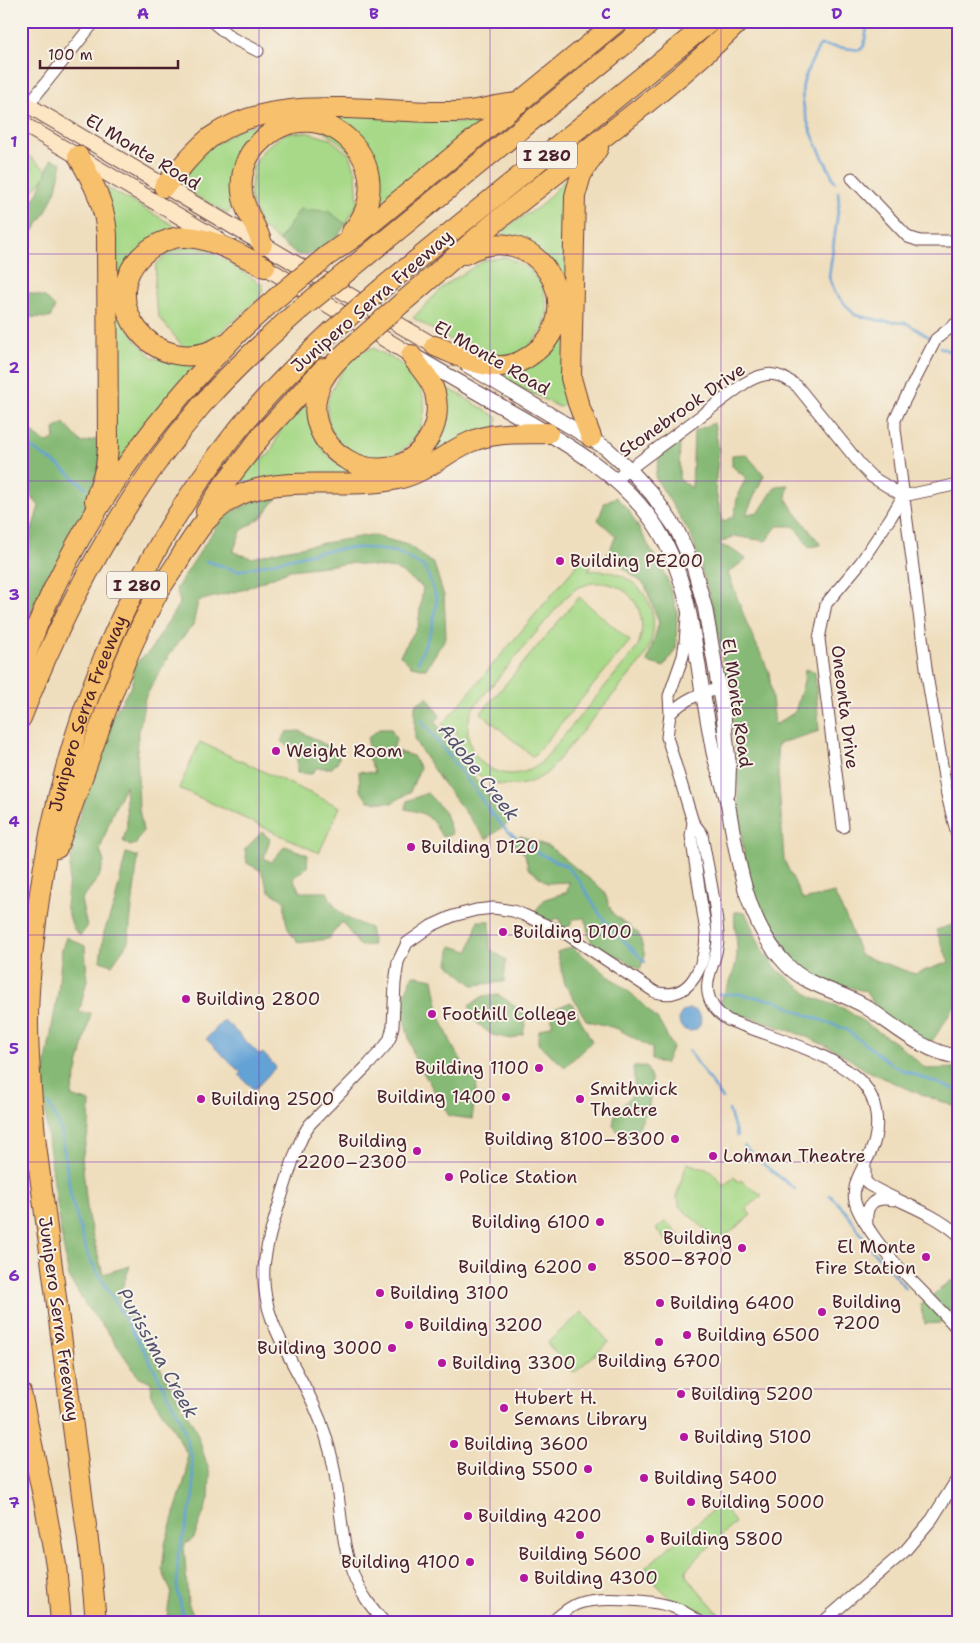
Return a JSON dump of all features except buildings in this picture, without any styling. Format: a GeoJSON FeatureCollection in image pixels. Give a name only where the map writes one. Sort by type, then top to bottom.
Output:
{"type":"FeatureCollection","features":[{"type":"Feature","properties":{"kind":"highway"},"geometry":{"type":"LineString","coordinates":[[327,256],[357,235],[618,21]]}},
{"type":"Feature","properties":{"kind":"highway","name":"Junipero Serra Freeway"},"geometry":{"type":"LineString","coordinates":[[21,718],[51,646],[104,541],[136,492],[201,407],[264,341],[653,21]]}},
{"type":"Feature","properties":{"kind":"highway","name":"Junipero Serra Freeway"},"geometry":{"type":"LineString","coordinates":[[96,1622],[90,1556],[37,1154],[30,1085],[28,1022],[32,949],[48,840],[63,779],[99,669],[145,567],[173,520],[233,436],[290,370],[382,288],[711,21]]}},
{"type":"Feature","properties":{"kind":"highway"},"geometry":{"type":"LineString","coordinates":[[411,354],[430,382],[434,392],[436,414],[434,426],[427,441],[418,452],[402,463],[382,468],[362,467],[345,460],[328,445],[322,436],[316,414],[316,402],[323,380],[332,366],[504,215],[611,132],[740,21]]}},
{"type":"Feature","properties":{"kind":"highway"},"geometry":{"type":"LineString","coordinates":[[164,187],[194,152],[211,137],[232,124],[265,114],[311,109],[454,112],[519,103]]}},
{"type":"Feature","properties":{"kind":"highway"},"geometry":{"type":"LineString","coordinates":[[66,564],[108,494],[143,444],[180,397],[234,337],[275,299],[327,256],[352,232],[362,217],[368,202],[370,186],[366,164],[354,144],[338,131],[318,124],[298,122],[280,127],[256,145],[245,165],[242,178],[243,201],[262,244]]}},
{"type":"Feature","properties":{"kind":"highway"},"geometry":{"type":"LineString","coordinates":[[591,437],[571,378],[574,208],[581,175],[593,154],[611,132]]}},
{"type":"Feature","properties":{"kind":"highway"},"geometry":{"type":"LineString","coordinates":[[21,669],[40,618],[66,564],[100,486],[106,467],[109,430],[106,222],[97,190],[78,156]]}},
{"type":"Feature","properties":{"kind":"highway"},"geometry":{"type":"LineString","coordinates":[[234,337],[221,346],[195,354],[174,354],[163,351],[153,345],[135,328],[130,319],[126,296],[130,274],[141,257],[156,244],[164,240],[184,237],[214,242],[265,267]]}},
{"type":"Feature","properties":{"kind":"highway"},"geometry":{"type":"LineString","coordinates":[[431,278],[473,249],[491,245],[509,245],[530,253],[548,271],[554,282],[558,308],[552,332],[547,341],[529,357],[518,363],[506,366],[485,364],[435,346]]}},
{"type":"Feature","properties":{"kind":"highway"},"geometry":{"type":"LineString","coordinates":[[40,889],[131,648],[154,600],[208,509],[262,435],[326,366],[355,344]]}},
{"type":"Feature","properties":{"kind":"highway"},"geometry":{"type":"LineString","coordinates":[[193,537],[212,513],[222,505],[256,489],[281,485],[395,480],[426,468],[458,448],[481,438],[503,434],[548,434]]}},
{"type":"Feature","properties":{"kind":"highway"},"geometry":{"type":"LineString","coordinates":[[21,1393],[54,1556],[61,1622]]}},
{"type":"Feature","properties":{"kind":"main road","name":"El Monte Road"},"geometry":{"type":"LineString","coordinates":[[24,108],[164,187],[435,346]]}},
{"type":"Feature","properties":{"kind":"main road","name":"El Monte Road"},"geometry":{"type":"LineString","coordinates":[[21,123],[411,354]]}},
{"type":"Feature","properties":{"kind":"street"},"geometry":{"type":"LineString","coordinates":[[24,108],[95,21]]}},
{"type":"Feature","properties":{"kind":"street"},"geometry":{"type":"LineString","coordinates":[[211,21],[232,38],[258,51]]}},
{"type":"Feature","properties":{"kind":"street"},"geometry":{"type":"LineString","coordinates":[[852,178],[908,237],[920,241],[954,241],[959,243]]}},
{"type":"Feature","properties":{"kind":"street"},"geometry":{"type":"LineString","coordinates":[[959,321],[936,339],[896,420],[895,429],[927,675],[947,794],[959,843]]}},
{"type":"Feature","properties":{"kind":"street","name":"El Monte Road"},"geometry":{"type":"LineString","coordinates":[[435,346],[591,437],[629,468],[665,511],[686,548],[700,588],[723,711],[729,766],[728,806]]}},
{"type":"Feature","properties":{"kind":"street","name":"El Monte Road"},"geometry":{"type":"LineString","coordinates":[[411,354],[593,461],[616,479],[651,519],[672,556],[681,584],[694,632],[716,768],[728,806],[737,858],[746,893],[768,940],[787,966],[807,980],[860,1004],[920,1045],[959,1058]]}},
{"type":"Feature","properties":{"kind":"street","name":"Stonebrook Drive"},"geometry":{"type":"LineString","coordinates":[[616,479],[745,383],[757,376],[772,374],[786,379],[797,386],[864,469],[872,477],[903,496]]}},
{"type":"Feature","properties":{"kind":"street"},"geometry":{"type":"LineString","coordinates":[[903,496],[959,484]]}},
{"type":"Feature","properties":{"kind":"street","name":"Oneonta Drive"},"geometry":{"type":"LineString","coordinates":[[843,827],[819,639],[826,604],[861,562],[903,496]]}},
{"type":"Feature","properties":{"kind":"street"},"geometry":{"type":"LineString","coordinates":[[681,584],[686,603],[686,630],[682,656],[669,696],[670,714],[667,738],[693,822],[702,834],[717,924],[718,949],[707,984],[710,1000],[718,1013],[728,1020],[837,1064],[862,1082],[870,1093],[876,1112],[875,1139],[855,1184],[854,1194],[858,1210],[867,1227],[892,1261],[959,1331]]}},
{"type":"Feature","properties":{"kind":"street"},"geometry":{"type":"LineString","coordinates":[[670,714],[685,701],[703,692],[719,689]]}},
{"type":"Feature","properties":{"kind":"street"},"geometry":{"type":"LineString","coordinates":[[384,1622],[369,1604],[356,1581],[348,1554],[337,1481],[328,1444],[307,1391],[278,1339],[268,1310],[264,1277],[268,1245],[275,1215],[302,1139],[310,1124],[386,1045],[393,1026],[396,974],[401,954],[407,943],[414,937],[441,921],[465,912],[486,908],[503,908],[568,935],[655,992],[671,995],[685,988],[697,973],[705,952],[706,943],[706,932],[691,836],[693,822]]}},
{"type":"Feature","properties":{"kind":"street"},"geometry":{"type":"LineString","coordinates":[[866,1162],[864,1174],[866,1183],[944,1222],[959,1235]]}},
{"type":"Feature","properties":{"kind":"street"},"geometry":{"type":"LineString","coordinates":[[867,1227],[866,1212],[872,1202],[884,1198],[900,1201]]}},
{"type":"Feature","properties":{"kind":"street"},"geometry":{"type":"LineString","coordinates":[[823,1622],[905,1551],[932,1519],[959,1476]]}},
{"type":"Feature","properties":{"kind":"street"},"geometry":{"type":"LineString","coordinates":[[552,1622],[566,1610],[578,1604],[603,1600],[661,1604],[678,1609],[700,1622]]}},
{"type":"Feature","properties":{"kind":"green space"},"geometry":{"type":"Polygon","coordinates":[[[399,115],[461,123],[470,119],[477,127],[396,191],[371,207],[370,165],[303,116],[399,115]]]}},
{"type":"Feature","properties":{"kind":"green space"},"geometry":{"type":"Polygon","coordinates":[[[268,121],[269,125],[228,214],[179,186],[202,153],[241,128],[268,121]]]}},
{"type":"Feature","properties":{"kind":"green space"},"geometry":{"type":"Polygon","coordinates":[[[305,132],[330,139],[350,155],[356,172],[358,203],[346,224],[300,209],[279,241],[260,225],[250,198],[253,167],[265,148],[286,133],[305,132]]]}},
{"type":"Feature","properties":{"kind":"green space"},"geometry":{"type":"Polygon","coordinates":[[[21,150],[49,172],[33,191],[21,182],[21,150]]]}},
{"type":"Feature","properties":{"kind":"green space"},"geometry":{"type":"Polygon","coordinates":[[[51,159],[62,163],[56,189],[46,212],[21,250],[21,211],[27,211],[40,188],[51,159]]]}},
{"type":"Feature","properties":{"kind":"green space"},"geometry":{"type":"Polygon","coordinates":[[[564,181],[574,182],[569,278],[558,280],[510,245],[503,232],[514,222],[539,207],[564,181]]]}},
{"type":"Feature","properties":{"kind":"green space"},"geometry":{"type":"Polygon","coordinates":[[[106,187],[173,225],[177,232],[113,298],[112,228],[106,187]]]}},
{"type":"Feature","properties":{"kind":"green space"},"geometry":{"type":"Polygon","coordinates":[[[300,209],[328,211],[346,224],[337,237],[326,247],[314,253],[298,255],[279,241],[300,209]]]}},
{"type":"Feature","properties":{"kind":"green space"},"geometry":{"type":"Polygon","coordinates":[[[191,246],[211,251],[263,285],[260,298],[210,341],[184,348],[159,317],[154,295],[156,265],[167,253],[191,246]]]}},
{"type":"Feature","properties":{"kind":"green space"},"geometry":{"type":"Polygon","coordinates":[[[506,257],[528,268],[542,284],[548,310],[543,330],[526,349],[507,358],[478,356],[413,318],[445,285],[485,260],[506,257]]]}},
{"type":"Feature","properties":{"kind":"green space"},"geometry":{"type":"Polygon","coordinates":[[[21,291],[45,297],[55,307],[50,318],[29,317],[21,313],[21,291]]]}},
{"type":"Feature","properties":{"kind":"green space"},"geometry":{"type":"Polygon","coordinates":[[[121,308],[136,341],[153,358],[197,366],[153,412],[150,431],[122,468],[113,463],[114,309],[121,308]]]}},
{"type":"Feature","properties":{"kind":"green space"},"geometry":{"type":"Polygon","coordinates":[[[567,325],[569,403],[559,407],[502,378],[567,325]]]}},
{"type":"Feature","properties":{"kind":"green space"},"geometry":{"type":"Polygon","coordinates":[[[373,348],[398,362],[411,373],[422,393],[424,414],[418,432],[406,447],[390,457],[372,460],[354,454],[337,439],[329,424],[327,407],[331,391],[352,358],[373,348]]]}},
{"type":"Feature","properties":{"kind":"green space"},"geometry":{"type":"Polygon","coordinates":[[[437,384],[459,394],[498,418],[495,430],[420,466],[431,450],[437,384]]]}},
{"type":"Feature","properties":{"kind":"green space"},"geometry":{"type":"Polygon","coordinates":[[[304,405],[309,413],[315,434],[324,450],[338,463],[354,473],[353,478],[241,492],[239,484],[251,465],[270,454],[281,429],[304,405]]]}},
{"type":"Feature","properties":{"kind":"green space"},"geometry":{"type":"Polygon","coordinates":[[[21,423],[46,443],[55,438],[54,429],[64,423],[82,443],[101,438],[100,476],[68,554],[36,599],[21,638],[21,550],[31,533],[39,506],[25,489],[21,488],[21,423]]]}},
{"type":"Feature","properties":{"kind":"green space"},"geometry":{"type":"Polygon","coordinates":[[[714,423],[719,450],[715,488],[723,522],[734,516],[738,494],[746,478],[732,466],[732,455],[746,454],[764,475],[746,514],[759,512],[776,486],[788,485],[786,498],[821,545],[809,547],[794,526],[777,526],[766,541],[734,536],[718,544],[731,549],[746,559],[728,573],[747,624],[769,672],[775,725],[795,712],[804,681],[805,669],[815,672],[819,731],[778,744],[777,755],[784,860],[803,900],[834,893],[848,922],[860,955],[915,974],[949,962],[936,930],[959,923],[959,982],[956,1005],[930,1044],[890,1028],[865,991],[810,978],[773,945],[749,890],[742,840],[733,723],[715,615],[691,535],[655,477],[660,454],[680,441],[679,479],[692,488],[694,431],[714,423]]]}},
{"type":"Feature","properties":{"kind":"green space"},"geometry":{"type":"Polygon","coordinates":[[[616,497],[628,509],[667,578],[677,611],[676,648],[664,667],[647,662],[659,623],[645,585],[607,555],[616,536],[598,520],[605,502],[616,497]]]}},
{"type":"Feature","properties":{"kind":"green space"},"geometry":{"type":"Polygon","coordinates":[[[277,498],[262,517],[241,531],[233,552],[252,558],[283,550],[371,535],[408,545],[434,564],[444,596],[446,637],[426,669],[411,666],[400,655],[418,626],[423,587],[396,569],[351,563],[290,570],[242,590],[198,601],[193,625],[170,653],[145,698],[137,742],[139,809],[143,831],[136,844],[130,846],[123,841],[127,826],[125,785],[111,817],[100,850],[104,862],[99,877],[81,900],[87,927],[80,936],[73,928],[66,906],[74,833],[113,715],[132,685],[134,664],[151,650],[180,602],[176,589],[223,516],[255,501],[277,498]]]}},
{"type":"Feature","properties":{"kind":"green space"},"geometry":{"type":"Polygon","coordinates":[[[582,559],[591,567],[588,571],[607,572],[623,577],[637,586],[646,598],[652,612],[653,628],[650,645],[641,662],[547,773],[531,781],[516,785],[501,785],[487,780],[475,772],[466,761],[459,746],[456,729],[452,733],[442,725],[582,559]],[[591,583],[577,588],[565,598],[473,708],[468,725],[469,740],[474,753],[483,764],[495,771],[509,774],[524,772],[540,764],[637,648],[642,623],[639,611],[627,593],[605,583],[591,583]]]}},
{"type":"Feature","properties":{"kind":"green space"},"geometry":{"type":"Polygon","coordinates":[[[579,597],[630,641],[533,757],[481,713],[579,597]]]}},
{"type":"Feature","properties":{"kind":"green space"},"geometry":{"type":"Polygon","coordinates":[[[427,697],[440,716],[435,722],[469,771],[511,821],[486,839],[439,778],[415,741],[415,705],[427,697]]]}},
{"type":"Feature","properties":{"kind":"green space"},"geometry":{"type":"Polygon","coordinates":[[[379,729],[391,729],[396,739],[393,750],[413,756],[420,768],[410,792],[392,803],[368,801],[360,790],[359,771],[375,773],[368,757],[368,738],[379,729]]]}},
{"type":"Feature","properties":{"kind":"green space"},"geometry":{"type":"Polygon","coordinates":[[[300,731],[339,752],[339,760],[332,768],[316,768],[312,774],[297,773],[297,753],[281,741],[287,732],[300,731]]]}},
{"type":"Feature","properties":{"kind":"green space"},"geometry":{"type":"Polygon","coordinates":[[[200,742],[340,807],[319,853],[179,788],[200,742]]]}},
{"type":"Feature","properties":{"kind":"green space"},"geometry":{"type":"Polygon","coordinates":[[[427,793],[444,811],[452,834],[442,837],[432,820],[424,814],[405,809],[407,801],[427,793]]]}},
{"type":"Feature","properties":{"kind":"green space"},"geometry":{"type":"Polygon","coordinates":[[[262,832],[270,839],[264,858],[271,862],[285,846],[308,855],[307,867],[293,878],[300,892],[327,892],[339,911],[355,922],[370,928],[373,945],[360,946],[342,922],[328,939],[299,943],[291,934],[287,924],[285,901],[269,891],[261,871],[247,863],[245,849],[262,832]]]}},
{"type":"Feature","properties":{"kind":"green space"},"geometry":{"type":"Polygon","coordinates":[[[521,836],[550,847],[604,891],[612,913],[639,934],[645,956],[640,969],[615,955],[595,952],[585,918],[573,919],[570,926],[563,928],[559,918],[547,922],[533,914],[545,899],[567,892],[569,882],[547,883],[528,868],[525,854],[510,842],[521,836]]]}},
{"type":"Feature","properties":{"kind":"green space"},"geometry":{"type":"Polygon","coordinates":[[[126,853],[138,857],[128,942],[112,965],[100,961],[104,932],[115,902],[126,853]]]}},
{"type":"Feature","properties":{"kind":"green space"},"geometry":{"type":"Polygon","coordinates":[[[735,912],[745,912],[763,952],[779,971],[812,997],[843,1008],[900,1046],[926,1069],[959,1068],[959,1108],[910,1090],[866,1070],[837,1051],[802,1035],[733,1013],[719,1004],[732,977],[736,963],[735,912]]]}},
{"type":"Feature","properties":{"kind":"green space"},"geometry":{"type":"Polygon","coordinates":[[[478,921],[490,921],[490,949],[506,960],[504,982],[473,985],[448,964],[451,946],[469,951],[478,921]]]}},
{"type":"Feature","properties":{"kind":"green space"},"geometry":{"type":"Polygon","coordinates":[[[66,937],[85,946],[87,980],[79,1013],[91,1013],[71,1096],[90,1102],[89,1129],[82,1158],[88,1217],[103,1274],[130,1266],[119,1296],[196,1430],[210,1474],[209,1498],[194,1538],[184,1545],[188,1603],[196,1622],[166,1622],[171,1591],[162,1570],[165,1544],[187,1472],[187,1454],[152,1397],[151,1382],[138,1376],[107,1331],[86,1306],[69,1277],[47,1131],[43,1080],[58,992],[62,949],[66,937]]]}},
{"type":"Feature","properties":{"kind":"green space"},"geometry":{"type":"Polygon","coordinates":[[[572,947],[633,995],[658,1020],[673,1047],[665,1064],[652,1060],[652,1048],[618,1029],[586,1020],[565,984],[557,952],[572,947]]]}},
{"type":"Feature","properties":{"kind":"green space"},"geometry":{"type":"Polygon","coordinates":[[[413,975],[433,979],[440,1017],[454,1049],[477,1084],[472,1119],[449,1116],[414,1057],[400,1004],[413,975]]]}},
{"type":"Feature","properties":{"kind":"green space"},"geometry":{"type":"Polygon","coordinates":[[[499,995],[527,1015],[523,1034],[512,1039],[492,1035],[477,1023],[469,1006],[483,996],[499,995]]]}},
{"type":"Feature","properties":{"kind":"green space"},"geometry":{"type":"Polygon","coordinates":[[[571,1002],[592,1041],[565,1067],[538,1044],[539,1030],[552,1025],[552,1010],[571,1002]]]}},
{"type":"Feature","properties":{"kind":"green space"},"geometry":{"type":"Polygon","coordinates":[[[646,1066],[652,1080],[649,1106],[638,1129],[625,1139],[613,1126],[615,1114],[635,1092],[633,1067],[646,1066]]]}},
{"type":"Feature","properties":{"kind":"green space"},"geometry":{"type":"Polygon","coordinates":[[[687,1163],[711,1171],[724,1186],[734,1177],[738,1182],[740,1180],[762,1195],[746,1209],[751,1215],[721,1240],[718,1241],[708,1233],[679,1206],[679,1201],[676,1198],[687,1163]]]}},
{"type":"Feature","properties":{"kind":"green space"},"geometry":{"type":"Polygon","coordinates":[[[666,1221],[683,1240],[673,1249],[656,1229],[666,1221]]]}},
{"type":"Feature","properties":{"kind":"green space"},"geometry":{"type":"Polygon","coordinates":[[[952,1280],[959,1284],[959,1317],[951,1309],[940,1323],[925,1324],[920,1305],[952,1280]]]}},
{"type":"Feature","properties":{"kind":"green space"},"geometry":{"type":"Polygon","coordinates":[[[582,1312],[609,1342],[574,1373],[547,1343],[582,1312]]]}},
{"type":"Feature","properties":{"kind":"green space"},"geometry":{"type":"Polygon","coordinates":[[[722,1502],[735,1523],[686,1570],[687,1577],[726,1622],[708,1622],[695,1612],[674,1602],[647,1575],[646,1567],[722,1502]]]}},
{"type":"Feature","properties":{"kind":"water"},"geometry":{"type":"Polygon","coordinates":[[[686,1009],[694,1009],[701,1016],[701,1024],[694,1031],[686,1031],[679,1024],[679,1016],[686,1009]]]}},
{"type":"Feature","properties":{"kind":"water"},"geometry":{"type":"Polygon","coordinates":[[[224,1020],[260,1055],[263,1053],[276,1067],[254,1090],[239,1075],[241,1073],[206,1039],[224,1020]]]}},
{"type":"Feature","properties":{"kind":"waterway"},"geometry":{"type":"LineString","coordinates":[[835,182],[808,122],[802,96],[803,84],[820,45],[860,50],[864,46],[868,21]]}},
{"type":"Feature","properties":{"kind":"waterway"},"geometry":{"type":"LineString","coordinates":[[838,192],[839,204],[829,277],[835,293],[855,315],[882,321],[906,323],[931,338]]}},
{"type":"Feature","properties":{"kind":"waterway"},"geometry":{"type":"LineString","coordinates":[[940,347],[959,356]]}},
{"type":"Feature","properties":{"kind":"waterway","name":"Adobe Creek"},"geometry":{"type":"LineString","coordinates":[[21,441],[61,467],[86,488]]}},
{"type":"Feature","properties":{"kind":"waterway","name":"Adobe Creek"},"geometry":{"type":"LineString","coordinates":[[206,561],[238,571],[318,552],[349,548],[397,552],[423,566],[437,600],[432,627],[418,662]]}},
{"type":"Feature","properties":{"kind":"waterway","name":"Adobe Creek"},"geometry":{"type":"LineString","coordinates":[[420,719],[491,813],[508,832],[540,854],[566,866],[578,879],[601,916],[645,962]]}},
{"type":"Feature","properties":{"kind":"waterway","name":"Adobe Creek"},"geometry":{"type":"LineString","coordinates":[[719,994],[739,994],[777,1001],[799,1012],[845,1029],[902,1070],[959,1091]]}},
{"type":"Feature","properties":{"kind":"waterway"},"geometry":{"type":"LineString","coordinates":[[689,1051],[723,1099]]}},
{"type":"Feature","properties":{"kind":"waterway","name":"Purissima Creek"},"geometry":{"type":"LineString","coordinates":[[49,1104],[61,1130],[71,1197],[88,1256],[146,1354],[179,1416],[185,1433],[192,1460],[194,1496],[178,1555],[177,1588],[184,1622]]}},
{"type":"Feature","properties":{"kind":"waterway"},"geometry":{"type":"LineString","coordinates":[[729,1110],[737,1136]]}},
{"type":"Feature","properties":{"kind":"waterway"},"geometry":{"type":"LineString","coordinates":[[744,1146],[758,1160],[795,1189]]}},
{"type":"Feature","properties":{"kind":"waterway"},"geometry":{"type":"LineString","coordinates":[[830,1195],[846,1212],[872,1250],[906,1288]]}},
{"type":"Feature","properties":{"kind":"place","name":"Building PE200"},"geometry":{"type":"Point","coordinates":[560,561]}},
{"type":"Feature","properties":{"kind":"place","name":"Weight Room"},"geometry":{"type":"Point","coordinates":[276,751]}},
{"type":"Feature","properties":{"kind":"place","name":"Building D120"},"geometry":{"type":"Point","coordinates":[411,847]}},
{"type":"Feature","properties":{"kind":"place","name":"Building D100"},"geometry":{"type":"Point","coordinates":[503,932]}},
{"type":"Feature","properties":{"kind":"place","name":"Building 2800"},"geometry":{"type":"Point","coordinates":[186,999]}},
{"type":"Feature","properties":{"kind":"place","name":"Foothill College"},"geometry":{"type":"Point","coordinates":[432,1014]}},
{"type":"Feature","properties":{"kind":"place","name":"Building 1100"},"geometry":{"type":"Point","coordinates":[539,1068]}},
{"type":"Feature","properties":{"kind":"place","name":"Building 1400"},"geometry":{"type":"Point","coordinates":[506,1097]}},
{"type":"Feature","properties":{"kind":"place","name":"Building 2500"},"geometry":{"type":"Point","coordinates":[201,1099]}},
{"type":"Feature","properties":{"kind":"place","name":"Smithwick Theatre"},"geometry":{"type":"Point","coordinates":[580,1099]}},
{"type":"Feature","properties":{"kind":"place","name":"Building 8100–8300"},"geometry":{"type":"Point","coordinates":[675,1139]}},
{"type":"Feature","properties":{"kind":"place","name":"Building 2200–2300"},"geometry":{"type":"Point","coordinates":[417,1151]}},
{"type":"Feature","properties":{"kind":"place","name":"Lohman Theatre"},"geometry":{"type":"Point","coordinates":[713,1156]}},
{"type":"Feature","properties":{"kind":"place","name":"Police Station"},"geometry":{"type":"Point","coordinates":[449,1177]}},
{"type":"Feature","properties":{"kind":"place","name":"Building 6100"},"geometry":{"type":"Point","coordinates":[600,1222]}},
{"type":"Feature","properties":{"kind":"place","name":"Building 8500–8700"},"geometry":{"type":"Point","coordinates":[742,1248]}},
{"type":"Feature","properties":{"kind":"place","name":"El Monte Fire Station"},"geometry":{"type":"Point","coordinates":[926,1257]}},
{"type":"Feature","properties":{"kind":"place","name":"Building 6200"},"geometry":{"type":"Point","coordinates":[592,1267]}},
{"type":"Feature","properties":{"kind":"place","name":"Building 3100"},"geometry":{"type":"Point","coordinates":[380,1293]}},
{"type":"Feature","properties":{"kind":"place","name":"Building 6400"},"geometry":{"type":"Point","coordinates":[660,1303]}},
{"type":"Feature","properties":{"kind":"place","name":"Building 7200"},"geometry":{"type":"Point","coordinates":[822,1312]}},
{"type":"Feature","properties":{"kind":"place","name":"Building 3200"},"geometry":{"type":"Point","coordinates":[409,1325]}},
{"type":"Feature","properties":{"kind":"place","name":"Building 6500"},"geometry":{"type":"Point","coordinates":[687,1335]}},
{"type":"Feature","properties":{"kind":"place","name":"Building 6700"},"geometry":{"type":"Point","coordinates":[659,1342]}},
{"type":"Feature","properties":{"kind":"place","name":"Building 3000"},"geometry":{"type":"Point","coordinates":[392,1348]}},
{"type":"Feature","properties":{"kind":"place","name":"Building 3300"},"geometry":{"type":"Point","coordinates":[442,1363]}},
{"type":"Feature","properties":{"kind":"place","name":"Building 5200"},"geometry":{"type":"Point","coordinates":[681,1394]}},
{"type":"Feature","properties":{"kind":"place","name":"Hubert H. Semans Library"},"geometry":{"type":"Point","coordinates":[504,1408]}},
{"type":"Feature","properties":{"kind":"place","name":"Building 5100"},"geometry":{"type":"Point","coordinates":[684,1437]}},
{"type":"Feature","properties":{"kind":"place","name":"Building 3600"},"geometry":{"type":"Point","coordinates":[454,1444]}},
{"type":"Feature","properties":{"kind":"place","name":"Building 5500"},"geometry":{"type":"Point","coordinates":[588,1469]}},
{"type":"Feature","properties":{"kind":"place","name":"Building 5400"},"geometry":{"type":"Point","coordinates":[644,1478]}},
{"type":"Feature","properties":{"kind":"place","name":"Building 5000"},"geometry":{"type":"Point","coordinates":[691,1502]}},
{"type":"Feature","properties":{"kind":"place","name":"Building 4200"},"geometry":{"type":"Point","coordinates":[468,1516]}},
{"type":"Feature","properties":{"kind":"place","name":"Building 5600"},"geometry":{"type":"Point","coordinates":[580,1535]}},
{"type":"Feature","properties":{"kind":"place","name":"Building 5800"},"geometry":{"type":"Point","coordinates":[650,1539]}},
{"type":"Feature","properties":{"kind":"place","name":"Building 4100"},"geometry":{"type":"Point","coordinates":[470,1562]}},
{"type":"Feature","properties":{"kind":"place","name":"Building 4300"},"geometry":{"type":"Point","coordinates":[524,1578]}}]}
